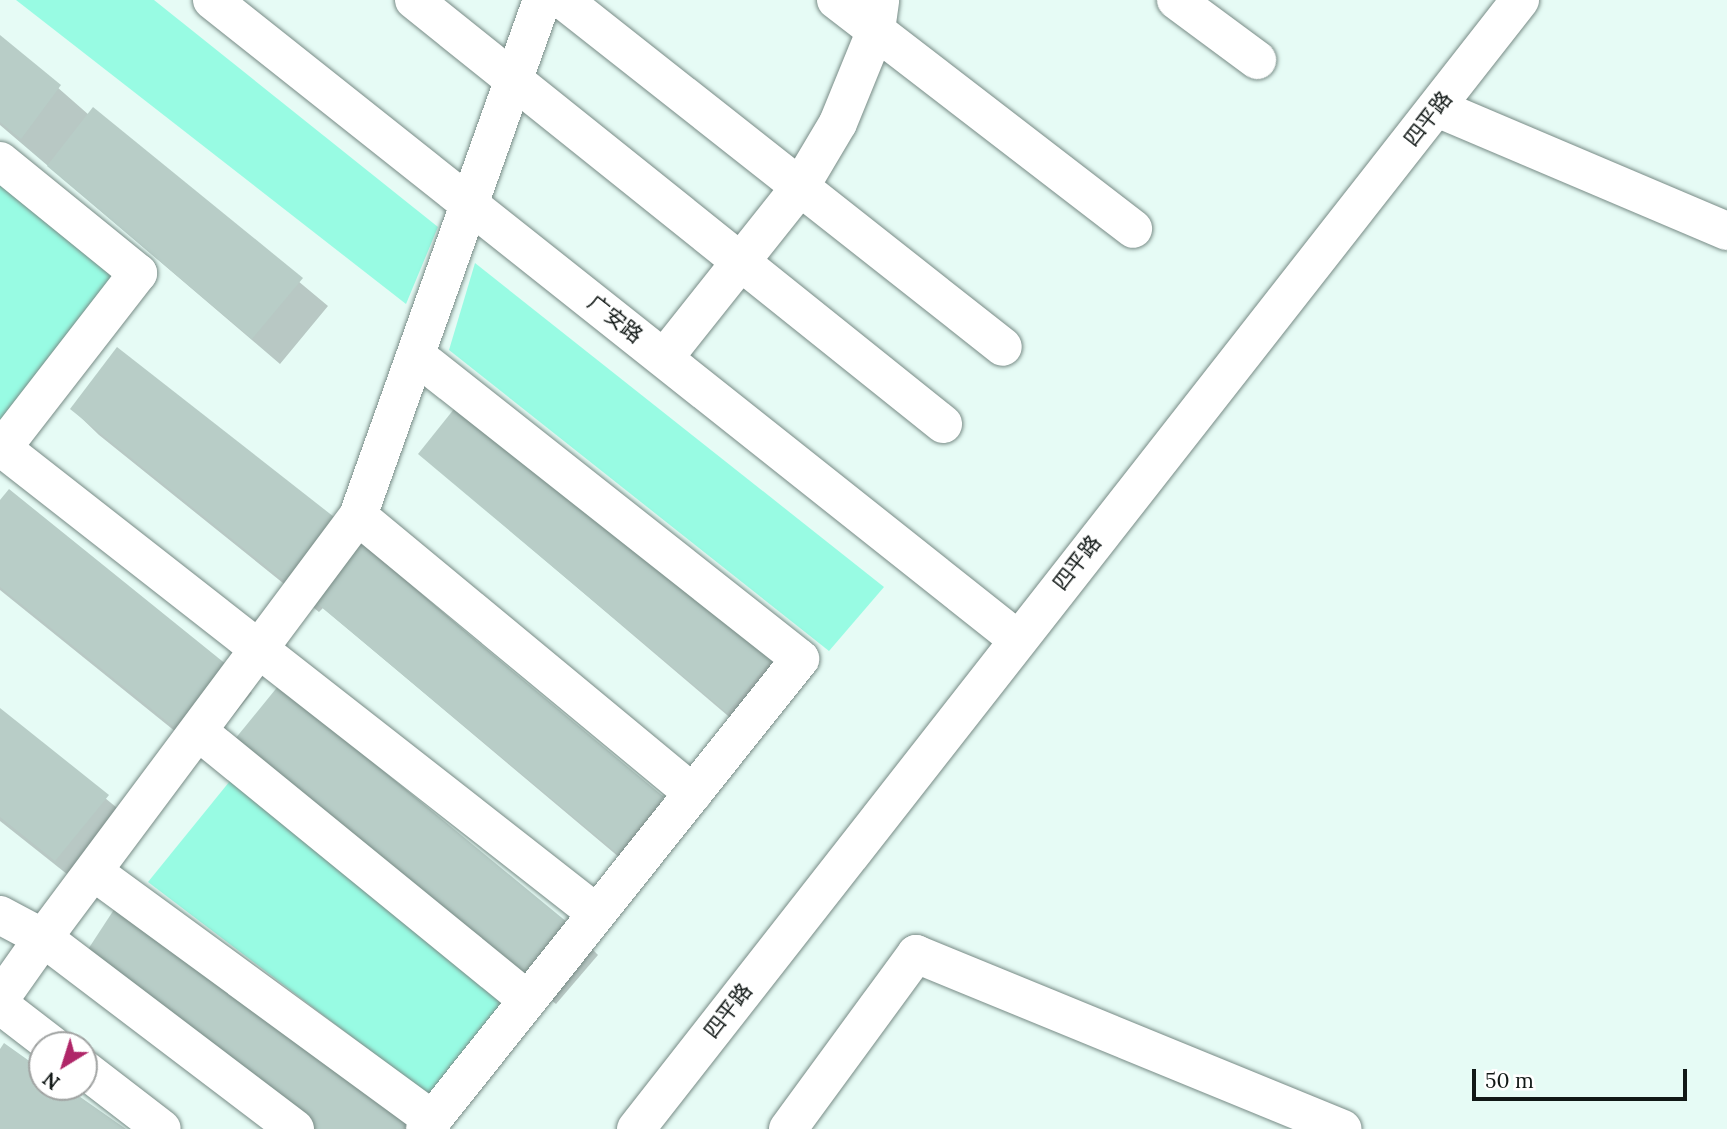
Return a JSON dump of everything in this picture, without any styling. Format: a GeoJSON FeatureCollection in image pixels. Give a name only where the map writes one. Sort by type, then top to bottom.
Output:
{"type":"FeatureCollection","features":[{"type":"Feature","properties":{"kind":"street","name":"广安路"},"geometry":{"type":"LineString","coordinates":[[212,0],[1017,639]]}},
{"type":"Feature","properties":{"kind":"street"},"geometry":{"type":"LineString","coordinates":[[414,0],[943,424]]}},
{"type":"Feature","properties":{"kind":"street"},"geometry":{"type":"LineString","coordinates":[[0,999],[358,516],[418,357],[511,78],[542,0]]}},
{"type":"Feature","properties":{"kind":"street"},"geometry":{"type":"LineString","coordinates":[[563,0],[1003,347]]}},
{"type":"Feature","properties":{"kind":"street"},"geometry":{"type":"LineString","coordinates":[[836,0],[878,15],[1133,229]]}},
{"type":"Feature","properties":{"kind":"street"},"geometry":{"type":"LineString","coordinates":[[1176,0],[1257,60]]}},
{"type":"Feature","properties":{"kind":"street","name":"四平路"},"geometry":{"type":"LineString","coordinates":[[636,1129],[1520,0]]}},
{"type":"Feature","properties":{"kind":"street"},"geometry":{"type":"LineString","coordinates":[[664,358],[800,187],[838,122],[878,15]]}},
{"type":"Feature","properties":{"kind":"street"},"geometry":{"type":"LineString","coordinates":[[1437,108],[1727,231]]}},
{"type":"Feature","properties":{"kind":"street"},"geometry":{"type":"LineString","coordinates":[[0,161],[138,273],[1,450],[261,648],[596,913]]}},
{"type":"Feature","properties":{"kind":"street"},"geometry":{"type":"LineString","coordinates":[[94,872],[429,1124],[800,659],[418,357]]}},
{"type":"Feature","properties":{"kind":"street"},"geometry":{"type":"LineString","coordinates":[[358,516],[693,793]]}},
{"type":"Feature","properties":{"kind":"street"},"geometry":{"type":"LineString","coordinates":[[198,732],[528,1000]]}},
{"type":"Feature","properties":{"kind":"street"},"geometry":{"type":"LineString","coordinates":[[0,915],[43,938],[295,1129]]}},
{"type":"Feature","properties":{"kind":"street"},"geometry":{"type":"LineString","coordinates":[[788,1129],[916,954],[1342,1129]]}},
{"type":"Feature","properties":{"kind":"street"},"geometry":{"type":"LineString","coordinates":[[0,1005],[34,1031]]}},
{"type":"Feature","properties":{"kind":"street"},"geometry":{"type":"LineString","coordinates":[[98,1080],[162,1129]]}},
{"type":"Feature","properties":{"kind":"green space"},"geometry":{"type":"Polygon","coordinates":[[[16,0],[154,0],[438,227],[406,304],[16,0]]]}},
{"type":"Feature","properties":{"kind":"green space"},"geometry":{"type":"Polygon","coordinates":[[[0,161],[138,273],[0,451],[0,161]]]}},
{"type":"Feature","properties":{"kind":"green space"},"geometry":{"type":"Polygon","coordinates":[[[475,263],[884,587],[829,651],[449,350],[475,263]]]}},
{"type":"Feature","properties":{"kind":"green space"},"geometry":{"type":"Polygon","coordinates":[[[234,776],[512,1003],[435,1100],[148,882],[234,776]]]}},
{"type":"Feature","properties":{"kind":"building"},"geometry":{"type":"Polygon","coordinates":[[[0,35],[61,85],[21,139],[0,122],[0,35]]]}},
{"type":"Feature","properties":{"kind":"building"},"geometry":{"type":"Polygon","coordinates":[[[93,107],[303,278],[252,339],[47,166],[93,107]]]}},
{"type":"Feature","properties":{"kind":"building"},"geometry":{"type":"Polygon","coordinates":[[[117,347],[343,524],[292,587],[70,409],[117,347]]]}},
{"type":"Feature","properties":{"kind":"building"},"geometry":{"type":"Polygon","coordinates":[[[462,399],[774,657],[727,713],[418,454],[462,399]]]}},
{"type":"Feature","properties":{"kind":"building"},"geometry":{"type":"Polygon","coordinates":[[[9,489],[227,665],[174,727],[0,587],[0,500],[9,489]]]}},
{"type":"Feature","properties":{"kind":"building"},"geometry":{"type":"Polygon","coordinates":[[[360,544],[664,797],[618,854],[314,601],[360,544]]]}},
{"type":"Feature","properties":{"kind":"building"},"geometry":{"type":"Polygon","coordinates":[[[279,685],[573,927],[529,978],[235,739],[279,685]]]}},
{"type":"Feature","properties":{"kind":"building"},"geometry":{"type":"Polygon","coordinates":[[[0,708],[109,795],[55,861],[0,817],[0,708]]]}},
{"type":"Feature","properties":{"kind":"building"},"geometry":{"type":"Polygon","coordinates":[[[117,905],[413,1129],[312,1129],[81,960],[117,905]]]}},
{"type":"Feature","properties":{"kind":"building"},"geometry":{"type":"Polygon","coordinates":[[[4,1043],[28,1060],[28,1101],[86,1101],[126,1129],[0,1129],[0,1049],[4,1043]]]}}]}
